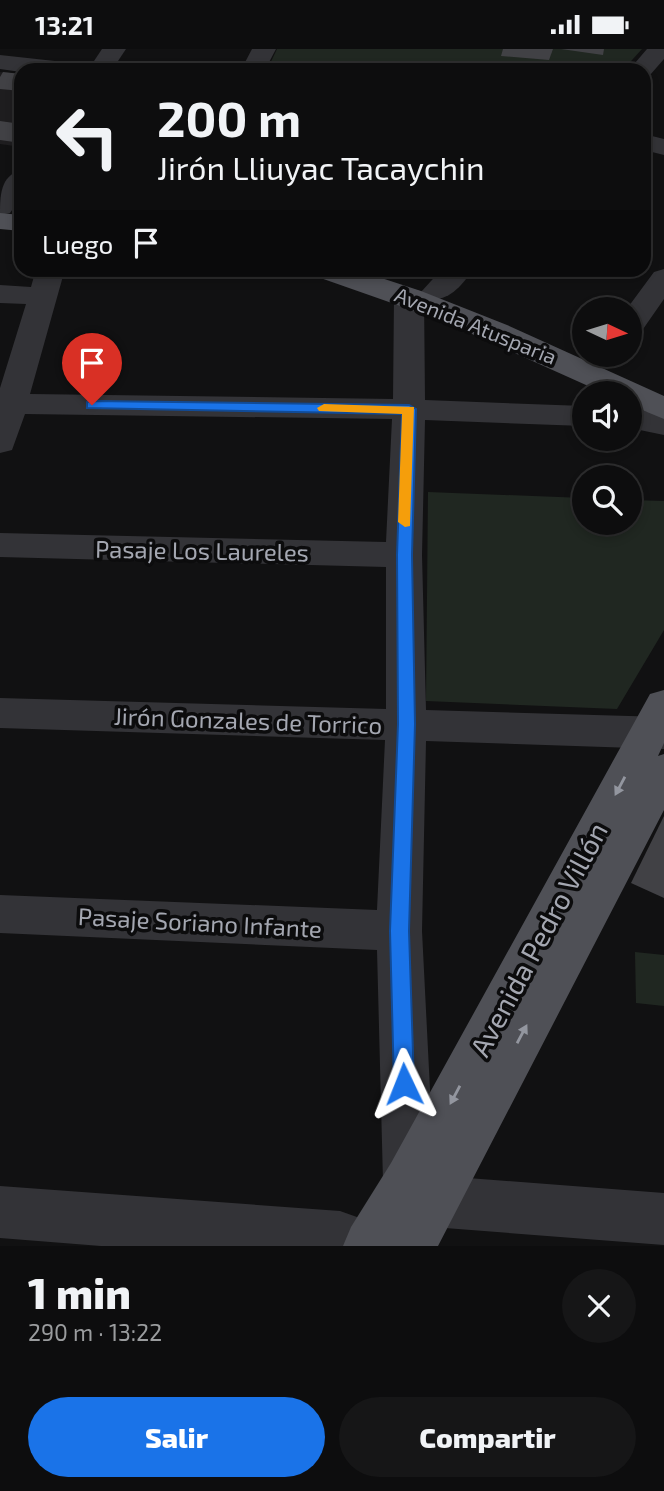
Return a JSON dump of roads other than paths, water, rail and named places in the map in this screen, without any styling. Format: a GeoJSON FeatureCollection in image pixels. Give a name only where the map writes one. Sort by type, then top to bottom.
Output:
{"type":"FeatureCollection","features":[{"type":"Feature","properties":{"kind":"main road","name":"Avenida Atusparia"},"geometry":{"type":"LineString","coordinates":[[354,277],[422,294],[572,347]]}},
{"type":"Feature","properties":{"kind":"main road","name":"Avenida Atusparia"},"geometry":{"type":"LineString","coordinates":[[389,277],[664,409]]}},
{"type":"Feature","properties":{"kind":"main road","name":"Avenida Atusparia"},"geometry":{"type":"LineString","coordinates":[[621,367],[664,388]]}},
{"type":"Feature","properties":{"kind":"main road","name":"Avenida Pedro Villón"},"geometry":{"type":"LineString","coordinates":[[368,1246],[421,1191],[660,735]]}},
{"type":"Feature","properties":{"kind":"main road","name":"Avenida Pedro Villón"},"geometry":{"type":"LineString","coordinates":[[411,1246],[421,1191]]}},
{"type":"Feature","properties":{"kind":"street"},"geometry":{"type":"LineString","coordinates":[[647,63],[660,49]]}},
{"type":"Feature","properties":{"kind":"street"},"geometry":{"type":"LineString","coordinates":[[0,209],[14,188]]}},
{"type":"Feature","properties":{"kind":"street"},"geometry":{"type":"LineString","coordinates":[[447,277],[422,294],[409,409],[404,555],[406,724],[399,931],[421,1191],[664,1219]]}},
{"type":"Feature","properties":{"kind":"street"},"geometry":{"type":"LineString","coordinates":[[642,309],[664,278]]}},
{"type":"Feature","properties":{"kind":"street"},"geometry":{"type":"LineString","coordinates":[[0,294],[47,283]]}},
{"type":"Feature","properties":{"kind":"street"},"geometry":{"type":"LineString","coordinates":[[0,442],[6,404],[47,283]]}},
{"type":"Feature","properties":{"kind":"street"},"geometry":{"type":"LineString","coordinates":[[6,404],[409,409],[572,416]]}},
{"type":"Feature","properties":{"kind":"street"},"geometry":{"type":"LineString","coordinates":[[642,420],[664,425]]}},
{"type":"Feature","properties":{"kind":"street","name":"Pasaje Los Laureles"},"geometry":{"type":"LineString","coordinates":[[0,545],[404,555]]}},
{"type":"Feature","properties":{"kind":"street","name":"Jirón Gonzales de Torrico"},"geometry":{"type":"LineString","coordinates":[[0,713],[406,724],[660,735]]}},
{"type":"Feature","properties":{"kind":"street","name":"Pasaje Soriano Infante"},"geometry":{"type":"LineString","coordinates":[[0,914],[399,931]]}},
{"type":"Feature","properties":{"kind":"street"},"geometry":{"type":"LineString","coordinates":[[0,1212],[340,1238],[368,1246]]}}]}
